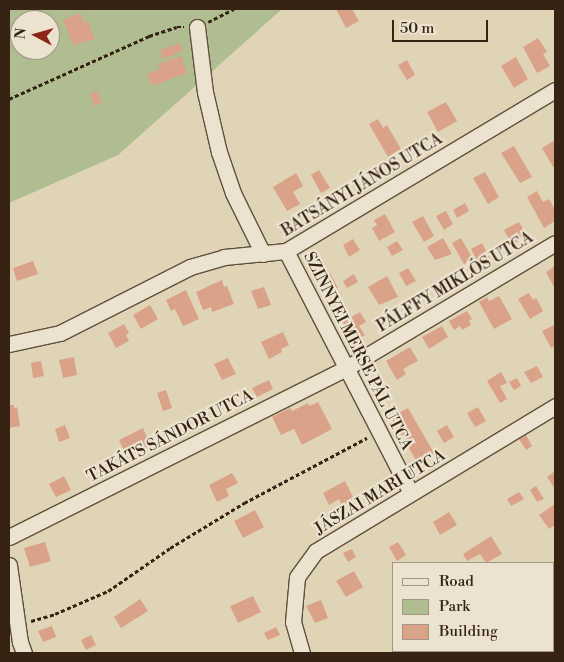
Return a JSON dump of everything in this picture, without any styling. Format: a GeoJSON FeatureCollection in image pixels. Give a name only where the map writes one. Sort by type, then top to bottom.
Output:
{"type":"FeatureCollection","features":[{"type":"Feature","properties":{"kind":"street"},"geometry":{"type":"LineString","coordinates":[[197,28],[205,92],[217,143],[233,193],[263,254]]}},
{"type":"Feature","properties":{"kind":"street","name":"BATSÁNYI JÁNOS UTCA"},"geometry":{"type":"LineString","coordinates":[[9,344],[60,333],[190,267],[224,257],[286,251],[555,90]]}},
{"type":"Feature","properties":{"kind":"street","name":"PÁLFFY MIKLÓS UTCA"},"geometry":{"type":"LineString","coordinates":[[348,366],[555,242]]}},
{"type":"Feature","properties":{"kind":"street","name":"SZINNYEI MERSE PÁL UTCA"},"geometry":{"type":"LineString","coordinates":[[286,251],[348,366],[411,493]]}},
{"type":"Feature","properties":{"kind":"street","name":"TAKÁTS SÁNDOR UTCA"},"geometry":{"type":"LineString","coordinates":[[9,537],[348,366]]}},
{"type":"Feature","properties":{"kind":"street","name":"JÁSZAI MARI UTCA"},"geometry":{"type":"LineString","coordinates":[[302,653],[293,622],[297,578],[316,551],[411,493],[554,411]]}},
{"type":"Feature","properties":{"kind":"street"},"geometry":{"type":"LineString","coordinates":[[9,565],[17,625],[24,653]]}},
{"type":"Feature","properties":{"kind":"path"},"geometry":{"type":"LineString","coordinates":[[9,99],[149,36],[177,26],[197,28],[234,9]]}},
{"type":"Feature","properties":{"kind":"path"},"geometry":{"type":"LineString","coordinates":[[17,625],[54,614],[108,591],[170,548],[244,503],[380,431]]}},
{"type":"Feature","properties":{"kind":"green space"},"geometry":{"type":"Polygon","coordinates":[[[9,9],[282,9],[118,155],[9,203],[9,9]]]}},
{"type":"Feature","properties":{"kind":"building"},"geometry":{"type":"Polygon","coordinates":[[[336,9],[352,9],[359,21],[346,28],[336,9]]]}},
{"type":"Feature","properties":{"kind":"building"},"geometry":{"type":"Polygon","coordinates":[[[80,13],[84,23],[88,21],[95,39],[73,45],[63,20],[80,13]]]}},
{"type":"Feature","properties":{"kind":"building"},"geometry":{"type":"Polygon","coordinates":[[[538,38],[547,52],[543,54],[550,66],[537,73],[523,47],[538,38]]]}},
{"type":"Feature","properties":{"kind":"building"},"geometry":{"type":"Polygon","coordinates":[[[180,43],[183,51],[163,59],[160,50],[180,43]]]}},
{"type":"Feature","properties":{"kind":"building"},"geometry":{"type":"Polygon","coordinates":[[[181,56],[187,73],[152,86],[147,74],[160,69],[158,64],[181,56]]]}},
{"type":"Feature","properties":{"kind":"building"},"geometry":{"type":"Polygon","coordinates":[[[516,57],[528,79],[514,88],[501,66],[516,57]]]}},
{"type":"Feature","properties":{"kind":"building"},"geometry":{"type":"Polygon","coordinates":[[[407,60],[415,75],[407,80],[398,65],[407,60]]]}},
{"type":"Feature","properties":{"kind":"building"},"geometry":{"type":"Polygon","coordinates":[[[98,91],[102,103],[94,106],[90,94],[98,91]]]}},
{"type":"Feature","properties":{"kind":"building"},"geometry":{"type":"Polygon","coordinates":[[[446,102],[457,121],[438,132],[427,112],[446,102]]]}},
{"type":"Feature","properties":{"kind":"building"},"geometry":{"type":"Polygon","coordinates":[[[378,119],[383,128],[387,125],[401,149],[388,157],[369,124],[378,119]]]}},
{"type":"Feature","properties":{"kind":"building"},"geometry":{"type":"Polygon","coordinates":[[[555,140],[555,166],[553,167],[542,148],[555,140]]]}},
{"type":"Feature","properties":{"kind":"building"},"geometry":{"type":"Polygon","coordinates":[[[514,146],[532,177],[520,183],[501,153],[514,146]]]}},
{"type":"Feature","properties":{"kind":"building"},"geometry":{"type":"Polygon","coordinates":[[[319,170],[330,188],[321,193],[311,175],[319,170]]]}},
{"type":"Feature","properties":{"kind":"building"},"geometry":{"type":"Polygon","coordinates":[[[485,172],[499,197],[488,204],[473,178],[485,172]]]}},
{"type":"Feature","properties":{"kind":"building"},"geometry":{"type":"Polygon","coordinates":[[[296,173],[303,186],[293,192],[300,204],[287,211],[273,187],[296,173]]]}},
{"type":"Feature","properties":{"kind":"building"},"geometry":{"type":"Polygon","coordinates":[[[537,191],[543,202],[549,199],[555,210],[555,221],[544,228],[527,197],[537,191]]]}},
{"type":"Feature","properties":{"kind":"building"},"geometry":{"type":"Polygon","coordinates":[[[465,203],[469,211],[457,218],[453,210],[465,203]]]}},
{"type":"Feature","properties":{"kind":"building"},"geometry":{"type":"Polygon","coordinates":[[[446,211],[453,224],[444,230],[436,216],[446,211]]]}},
{"type":"Feature","properties":{"kind":"building"},"geometry":{"type":"Polygon","coordinates":[[[385,214],[395,232],[379,241],[372,228],[377,225],[374,220],[385,214]]]}},
{"type":"Feature","properties":{"kind":"building"},"geometry":{"type":"Polygon","coordinates":[[[423,216],[434,236],[424,242],[412,222],[423,216]]]}},
{"type":"Feature","properties":{"kind":"building"},"geometry":{"type":"Polygon","coordinates":[[[519,222],[527,236],[512,245],[504,230],[519,222]]]}},
{"type":"Feature","properties":{"kind":"building"},"geometry":{"type":"Polygon","coordinates":[[[443,238],[452,254],[435,260],[427,247],[443,238]]]}},
{"type":"Feature","properties":{"kind":"building"},"geometry":{"type":"Polygon","coordinates":[[[461,238],[474,261],[465,266],[452,243],[461,238]]]}},
{"type":"Feature","properties":{"kind":"building"},"geometry":{"type":"Polygon","coordinates":[[[353,239],[360,250],[349,257],[343,245],[353,239]]]}},
{"type":"Feature","properties":{"kind":"building"},"geometry":{"type":"Polygon","coordinates":[[[397,241],[403,250],[392,256],[387,247],[397,241]]]}},
{"type":"Feature","properties":{"kind":"building"},"geometry":{"type":"Polygon","coordinates":[[[482,243],[490,258],[479,264],[471,249],[482,243]]]}},
{"type":"Feature","properties":{"kind":"building"},"geometry":{"type":"Polygon","coordinates":[[[33,261],[38,274],[17,281],[13,268],[33,261]]]}},
{"type":"Feature","properties":{"kind":"building"},"geometry":{"type":"Polygon","coordinates":[[[555,266],[555,286],[554,287],[546,272],[555,266]]]}},
{"type":"Feature","properties":{"kind":"building"},"geometry":{"type":"Polygon","coordinates":[[[408,268],[416,281],[406,286],[399,273],[408,268]]]}},
{"type":"Feature","properties":{"kind":"building"},"geometry":{"type":"Polygon","coordinates":[[[322,271],[325,276],[330,273],[338,288],[326,296],[314,276],[322,271]]]}},
{"type":"Feature","properties":{"kind":"building"},"geometry":{"type":"Polygon","coordinates":[[[354,274],[358,282],[347,288],[343,281],[354,274]]]}},
{"type":"Feature","properties":{"kind":"building"},"geometry":{"type":"Polygon","coordinates":[[[387,276],[398,297],[379,305],[368,287],[387,276]]]}},
{"type":"Feature","properties":{"kind":"building"},"geometry":{"type":"Polygon","coordinates":[[[222,280],[224,287],[227,286],[234,304],[212,312],[211,307],[203,310],[196,292],[222,280]]]}},
{"type":"Feature","properties":{"kind":"building"},"geometry":{"type":"Polygon","coordinates":[[[264,287],[271,305],[258,309],[251,291],[264,287]]]}},
{"type":"Feature","properties":{"kind":"building"},"geometry":{"type":"Polygon","coordinates":[[[186,290],[199,319],[183,326],[175,309],[171,311],[166,300],[186,290]]]}},
{"type":"Feature","properties":{"kind":"building"},"geometry":{"type":"Polygon","coordinates":[[[529,293],[533,300],[536,298],[543,311],[530,319],[518,299],[529,293]]]}},
{"type":"Feature","properties":{"kind":"building"},"geometry":{"type":"Polygon","coordinates":[[[499,296],[512,319],[494,329],[479,302],[487,297],[489,301],[499,296]]]}},
{"type":"Feature","properties":{"kind":"building"},"geometry":{"type":"Polygon","coordinates":[[[150,305],[158,319],[141,329],[133,315],[150,305]]]}},
{"type":"Feature","properties":{"kind":"building"},"geometry":{"type":"Polygon","coordinates":[[[467,311],[472,319],[469,321],[471,325],[462,330],[460,326],[454,330],[449,321],[467,311]]]}},
{"type":"Feature","properties":{"kind":"building"},"geometry":{"type":"Polygon","coordinates":[[[360,312],[366,322],[359,326],[365,335],[354,341],[343,322],[360,312]]]}},
{"type":"Feature","properties":{"kind":"building"},"geometry":{"type":"Polygon","coordinates":[[[124,324],[129,333],[126,335],[129,341],[116,348],[108,333],[124,324]]]}},
{"type":"Feature","properties":{"kind":"building"},"geometry":{"type":"Polygon","coordinates":[[[554,325],[555,346],[551,348],[542,331],[554,325]]]}},
{"type":"Feature","properties":{"kind":"building"},"geometry":{"type":"Polygon","coordinates":[[[442,326],[448,337],[429,349],[422,337],[442,326]]]}},
{"type":"Feature","properties":{"kind":"building"},"geometry":{"type":"Polygon","coordinates":[[[283,332],[289,345],[281,349],[282,352],[269,359],[261,342],[283,332]]]}},
{"type":"Feature","properties":{"kind":"building"},"geometry":{"type":"Polygon","coordinates":[[[410,347],[418,361],[403,369],[406,374],[397,380],[386,361],[410,347]]]}},
{"type":"Feature","properties":{"kind":"building"},"geometry":{"type":"Polygon","coordinates":[[[74,357],[77,375],[63,378],[59,360],[74,357]]]}},
{"type":"Feature","properties":{"kind":"building"},"geometry":{"type":"Polygon","coordinates":[[[228,358],[236,374],[222,380],[214,364],[228,358]]]}},
{"type":"Feature","properties":{"kind":"building"},"geometry":{"type":"Polygon","coordinates":[[[41,361],[44,376],[33,378],[31,363],[41,361]]]}},
{"type":"Feature","properties":{"kind":"building"},"geometry":{"type":"Polygon","coordinates":[[[537,366],[543,377],[531,383],[524,372],[537,366]]]}},
{"type":"Feature","properties":{"kind":"building"},"geometry":{"type":"Polygon","coordinates":[[[501,372],[507,383],[500,386],[507,399],[500,403],[487,381],[501,372]]]}},
{"type":"Feature","properties":{"kind":"building"},"geometry":{"type":"Polygon","coordinates":[[[517,378],[521,386],[514,390],[509,382],[517,378]]]}},
{"type":"Feature","properties":{"kind":"building"},"geometry":{"type":"Polygon","coordinates":[[[269,380],[273,389],[257,397],[252,388],[269,380]]]}},
{"type":"Feature","properties":{"kind":"building"},"geometry":{"type":"Polygon","coordinates":[[[166,390],[172,408],[163,411],[157,393],[166,390]]]}},
{"type":"Feature","properties":{"kind":"building"},"geometry":{"type":"Polygon","coordinates":[[[318,402],[332,429],[302,445],[294,429],[281,435],[272,417],[290,408],[292,411],[308,403],[309,406],[318,402]]]}},
{"type":"Feature","properties":{"kind":"building"},"geometry":{"type":"Polygon","coordinates":[[[9,405],[14,405],[14,408],[17,407],[20,426],[9,428],[9,405]]]}},
{"type":"Feature","properties":{"kind":"building"},"geometry":{"type":"Polygon","coordinates":[[[478,407],[486,421],[475,427],[467,413],[478,407]]]}},
{"type":"Feature","properties":{"kind":"building"},"geometry":{"type":"Polygon","coordinates":[[[408,408],[434,453],[417,462],[391,417],[408,408]]]}},
{"type":"Feature","properties":{"kind":"building"},"geometry":{"type":"Polygon","coordinates":[[[65,425],[70,438],[59,442],[55,429],[65,425]]]}},
{"type":"Feature","properties":{"kind":"building"},"geometry":{"type":"Polygon","coordinates":[[[447,425],[454,437],[444,443],[437,431],[447,425]]]}},
{"type":"Feature","properties":{"kind":"building"},"geometry":{"type":"Polygon","coordinates":[[[143,428],[151,446],[127,457],[119,440],[143,428]]]}},
{"type":"Feature","properties":{"kind":"building"},"geometry":{"type":"Polygon","coordinates":[[[526,435],[532,446],[526,450],[519,439],[526,435]]]}},
{"type":"Feature","properties":{"kind":"building"},"geometry":{"type":"Polygon","coordinates":[[[555,471],[555,489],[547,477],[555,471]]]}},
{"type":"Feature","properties":{"kind":"building"},"geometry":{"type":"Polygon","coordinates":[[[232,473],[238,483],[226,489],[229,496],[217,502],[209,485],[232,473]]]}},
{"type":"Feature","properties":{"kind":"building"},"geometry":{"type":"Polygon","coordinates":[[[64,476],[71,490],[56,497],[49,484],[64,476]]]}},
{"type":"Feature","properties":{"kind":"building"},"geometry":{"type":"Polygon","coordinates":[[[345,481],[354,499],[342,505],[339,499],[329,505],[323,493],[345,481]]]}},
{"type":"Feature","properties":{"kind":"building"},"geometry":{"type":"Polygon","coordinates":[[[536,486],[544,499],[537,502],[530,490],[536,486]]]}},
{"type":"Feature","properties":{"kind":"building"},"geometry":{"type":"Polygon","coordinates":[[[519,492],[524,499],[511,506],[507,499],[519,492]]]}},
{"type":"Feature","properties":{"kind":"building"},"geometry":{"type":"Polygon","coordinates":[[[555,504],[555,525],[549,529],[539,515],[555,504]]]}},
{"type":"Feature","properties":{"kind":"building"},"geometry":{"type":"Polygon","coordinates":[[[255,510],[264,527],[243,538],[234,521],[255,510]]]}},
{"type":"Feature","properties":{"kind":"building"},"geometry":{"type":"Polygon","coordinates":[[[449,512],[457,525],[440,535],[433,522],[449,512]]]}},
{"type":"Feature","properties":{"kind":"building"},"geometry":{"type":"Polygon","coordinates":[[[491,536],[502,554],[485,562],[480,554],[467,561],[463,554],[491,536]]]}},
{"type":"Feature","properties":{"kind":"building"},"geometry":{"type":"Polygon","coordinates":[[[45,542],[51,561],[30,567],[24,548],[45,542]]]}},
{"type":"Feature","properties":{"kind":"building"},"geometry":{"type":"Polygon","coordinates":[[[398,542],[406,555],[397,561],[389,547],[398,542]]]}},
{"type":"Feature","properties":{"kind":"building"},"geometry":{"type":"Polygon","coordinates":[[[352,549],[356,557],[348,562],[343,553],[352,549]]]}},
{"type":"Feature","properties":{"kind":"building"},"geometry":{"type":"Polygon","coordinates":[[[354,571],[363,587],[346,597],[336,581],[354,571]]]}},
{"type":"Feature","properties":{"kind":"building"},"geometry":{"type":"Polygon","coordinates":[[[253,596],[261,612],[238,623],[230,606],[253,596]]]}},
{"type":"Feature","properties":{"kind":"building"},"geometry":{"type":"Polygon","coordinates":[[[140,599],[148,611],[121,628],[114,617],[140,599]]]}},
{"type":"Feature","properties":{"kind":"building"},"geometry":{"type":"Polygon","coordinates":[[[321,600],[328,618],[315,623],[306,606],[321,600]]]}},
{"type":"Feature","properties":{"kind":"building"},"geometry":{"type":"Polygon","coordinates":[[[52,626],[56,637],[43,642],[38,631],[52,626]]]}},
{"type":"Feature","properties":{"kind":"building"},"geometry":{"type":"Polygon","coordinates":[[[276,627],[280,635],[268,640],[264,633],[276,627]]]}},
{"type":"Feature","properties":{"kind":"building"},"geometry":{"type":"Polygon","coordinates":[[[91,635],[96,645],[86,650],[81,640],[91,635]]]}}]}
